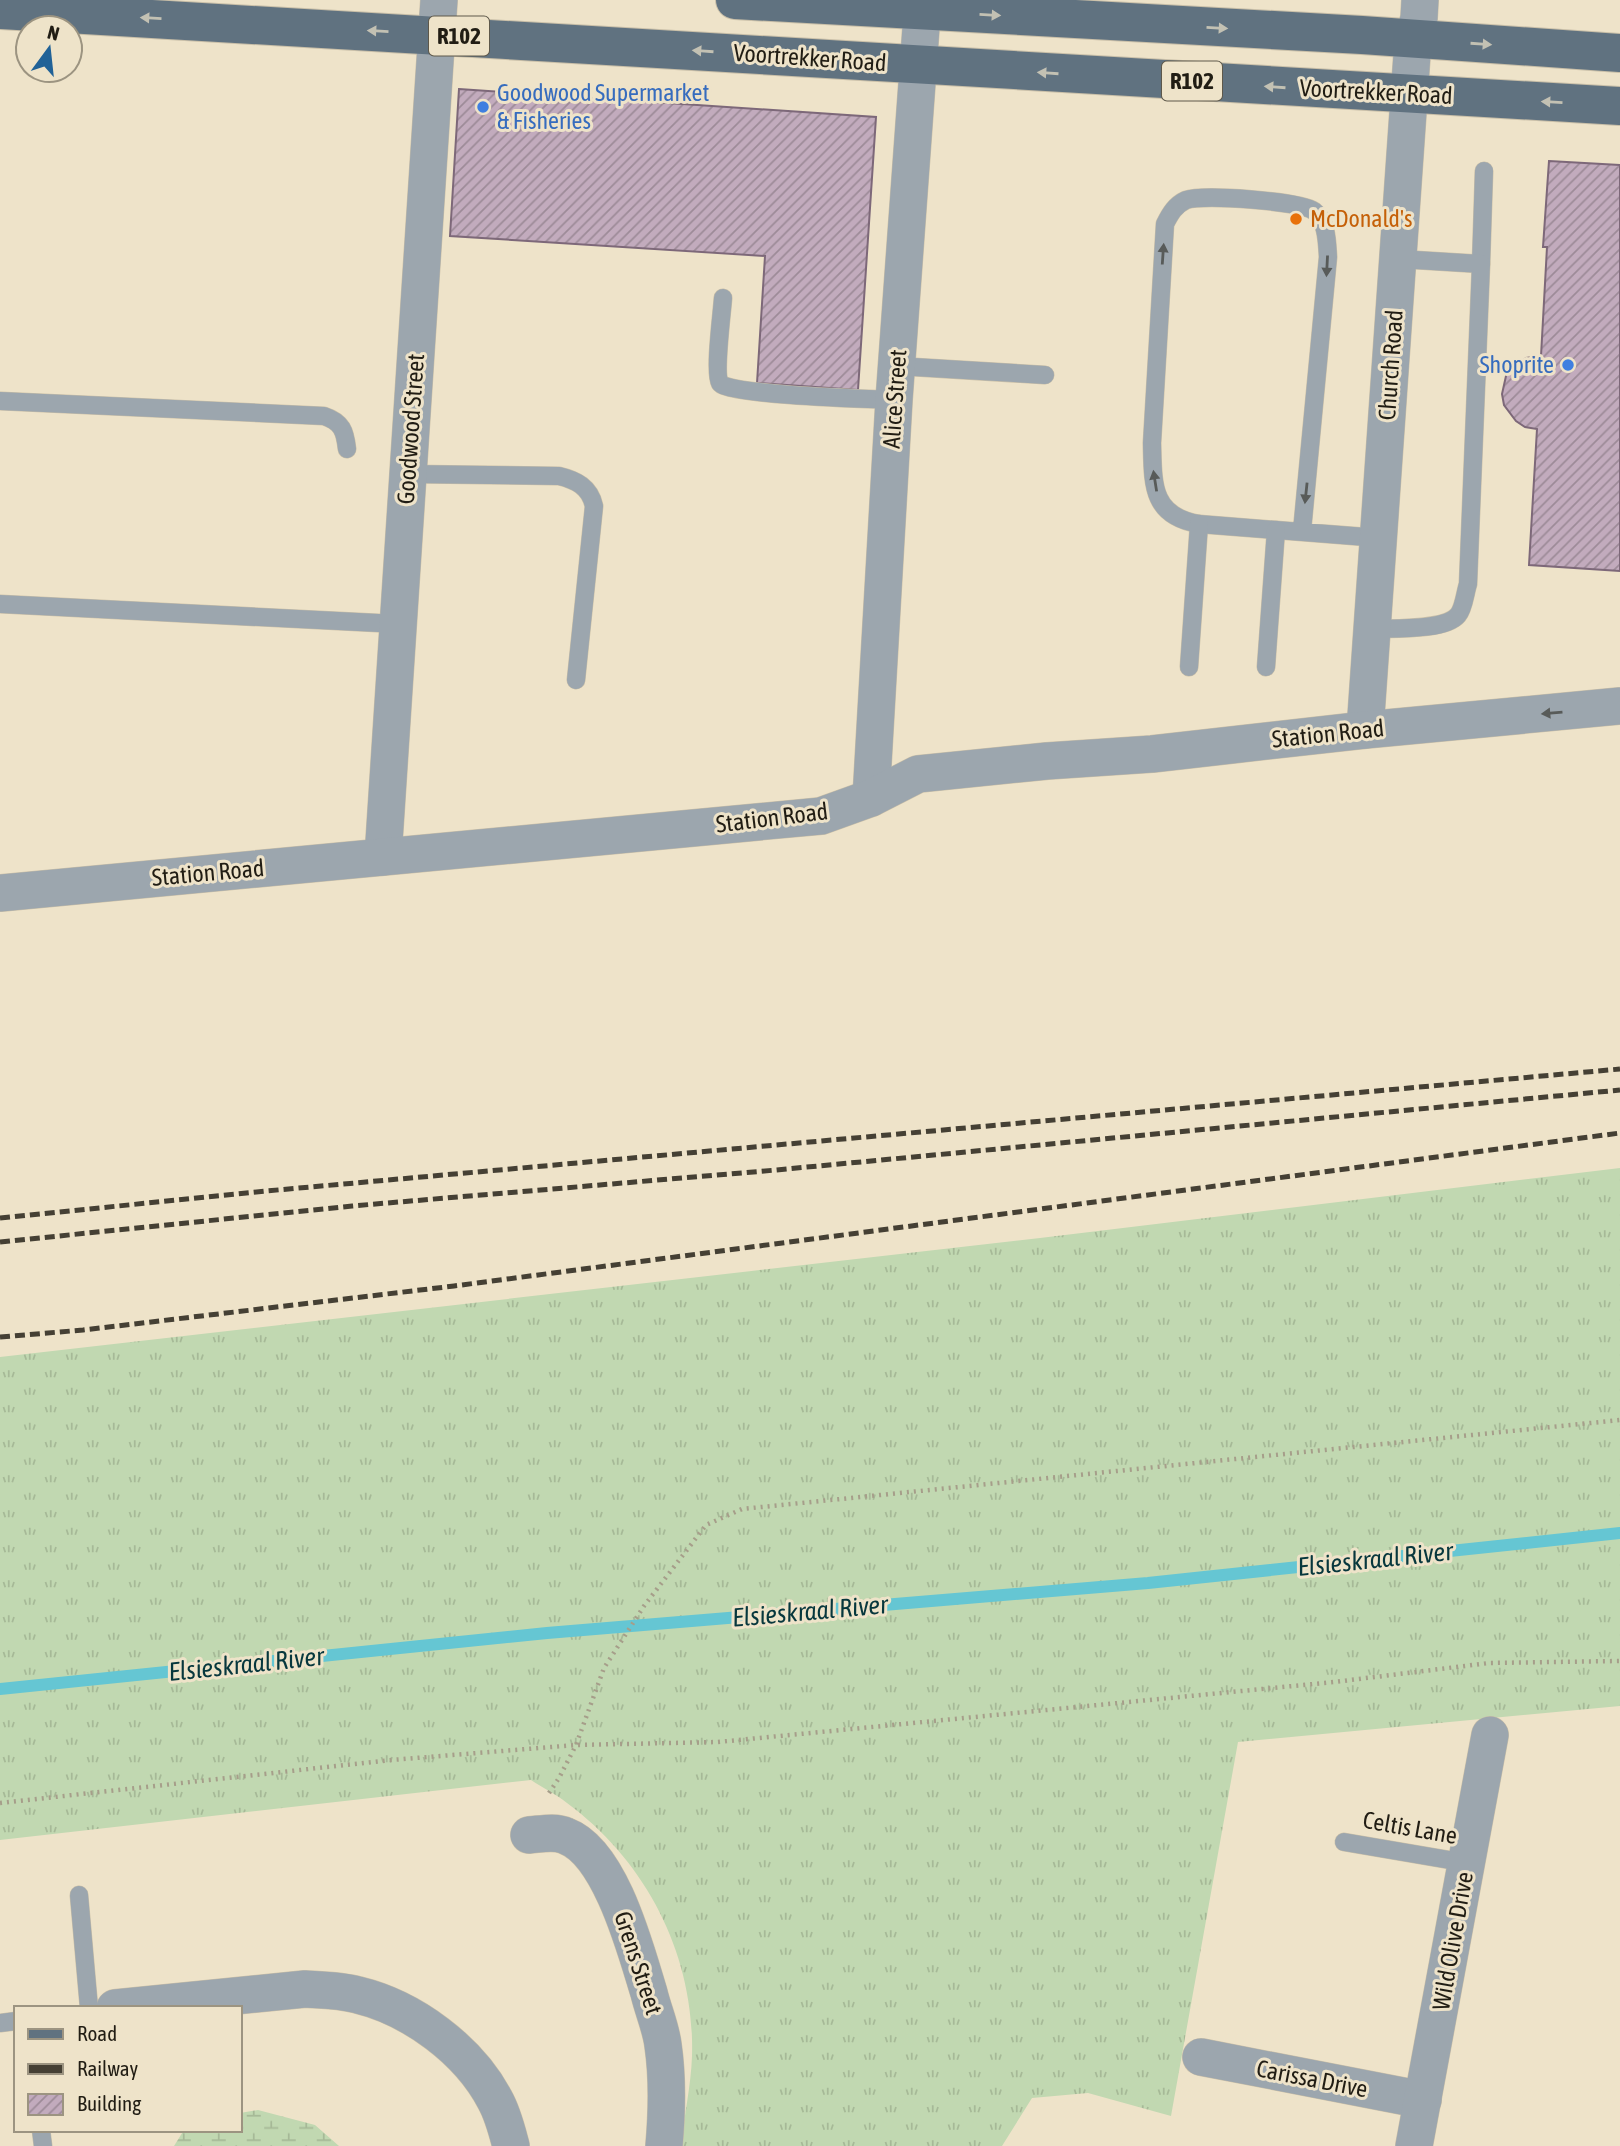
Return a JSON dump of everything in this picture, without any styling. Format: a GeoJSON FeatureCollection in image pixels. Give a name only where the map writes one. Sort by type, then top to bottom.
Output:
{"type":"FeatureCollection","features":[{"type":"Feature","properties":{"kind":"main road","name":"R102"},"geometry":{"type":"LineString","coordinates":[[735,0],[922,6],[1620,53]]}},
{"type":"Feature","properties":{"kind":"main road","name":"Voortrekker Road"},"geometry":{"type":"LineString","coordinates":[[0,10],[438,17],[918,65],[1620,106]]}},
{"type":"Feature","properties":{"kind":"street","name":"Church Road"},"geometry":{"type":"LineString","coordinates":[[1365,730],[1413,40],[1419,18],[1420,0]]}},
{"type":"Feature","properties":{"kind":"street","name":"Alice Street"},"geometry":{"type":"LineString","coordinates":[[871,798],[922,6]]}},
{"type":"Feature","properties":{"kind":"street","name":"Goodwood Street"},"geometry":{"type":"LineString","coordinates":[[383,857],[438,17]]}},
{"type":"Feature","properties":{"kind":"street","name":"Station Road"},"geometry":{"type":"LineString","coordinates":[[0,893],[821,816],[871,798],[918,774],[1152,754],[1365,730],[1620,706]]}},
{"type":"Feature","properties":{"kind":"street","name":"Wild Olive Drive"},"geometry":{"type":"LineString","coordinates":[[1414,2146],[1490,1735]]}},
{"type":"Feature","properties":{"kind":"street","name":"Grens Street"},"geometry":{"type":"LineString","coordinates":[[530,1835],[555,1833],[568,1836],[579,1843],[600,1869],[618,1902],[632,1937],[663,2043],[667,2108],[664,2146]]}},
{"type":"Feature","properties":{"kind":"street"},"geometry":{"type":"LineString","coordinates":[[135,2006],[304,1989],[334,1990],[360,1995],[413,2017],[438,2035],[471,2066],[496,2101],[512,2146]]}},
{"type":"Feature","properties":{"kind":"street","name":"Carissa Drive"},"geometry":{"type":"LineString","coordinates":[[1201,2057],[1423,2100]]}},
{"type":"Feature","properties":{"kind":"lane"},"geometry":{"type":"LineString","coordinates":[[1372,629],[1440,625],[1451,621],[1459,614],[1468,584],[1484,172]]}},
{"type":"Feature","properties":{"kind":"lane"},"geometry":{"type":"LineString","coordinates":[[1302,531],[1328,257],[1321,220],[1316,212],[1306,207],[1198,197],[1183,201],[1172,211],[1165,224],[1153,430],[1153,473],[1159,502],[1170,514],[1183,521],[1199,524],[1379,538]]}},
{"type":"Feature","properties":{"kind":"lane"},"geometry":{"type":"LineString","coordinates":[[1399,259],[1481,264]]}},
{"type":"Feature","properties":{"kind":"lane"},"geometry":{"type":"LineString","coordinates":[[723,298],[718,364],[721,386],[754,392],[1045,375]]}},
{"type":"Feature","properties":{"kind":"lane"},"geometry":{"type":"LineString","coordinates":[[0,401],[324,416],[344,429],[347,449]]}},
{"type":"Feature","properties":{"kind":"lane"},"geometry":{"type":"LineString","coordinates":[[408,474],[559,476],[573,480],[592,496],[594,506],[576,680]]}},
{"type":"Feature","properties":{"kind":"lane"},"geometry":{"type":"LineString","coordinates":[[1189,667],[1199,524]]}},
{"type":"Feature","properties":{"kind":"lane"},"geometry":{"type":"LineString","coordinates":[[1266,667],[1276,530]]}},
{"type":"Feature","properties":{"kind":"lane"},"geometry":{"type":"LineString","coordinates":[[0,604],[398,624]]}},
{"type":"Feature","properties":{"kind":"lane","name":"Celtis Lane"},"geometry":{"type":"LineString","coordinates":[[1344,1842],[1467,1863]]}},
{"type":"Feature","properties":{"kind":"lane"},"geometry":{"type":"LineString","coordinates":[[79,1895],[89,2006]]}},
{"type":"Feature","properties":{"kind":"path"},"geometry":{"type":"LineString","coordinates":[[530,1835],[537,1811],[559,1778],[576,1745],[604,1668],[621,1639],[706,1525],[742,1509],[1620,1420]]}},
{"type":"Feature","properties":{"kind":"path"},"geometry":{"type":"LineString","coordinates":[[0,1803],[391,1760],[576,1745],[718,1742],[1334,1682],[1489,1663],[1620,1661]]}},
{"type":"Feature","properties":{"kind":"green space"},"geometry":{"type":"Polygon","coordinates":[[[1620,1168],[1620,1706],[1238,1742],[1171,2116],[1088,2093],[1032,2098],[1002,2146],[681,2146],[692,2056],[691,2019],[675,1948],[661,1914],[621,1853],[567,1803],[531,1780],[0,1840],[0,1357],[1040,1238],[1620,1168]]]}},
{"type":"Feature","properties":{"kind":"green space"},"geometry":{"type":"Polygon","coordinates":[[[258,2110],[315,2125],[339,2146],[174,2146],[183,2132],[242,2132],[242,2113],[258,2110]]]}},
{"type":"Feature","properties":{"kind":"building"},"geometry":{"type":"Polygon","coordinates":[[[459,89],[876,117],[858,390],[757,383],[765,256],[450,236],[459,89]]]}},
{"type":"Feature","properties":{"kind":"building","name":"Shoprite"},"geometry":{"type":"Polygon","coordinates":[[[1549,161],[1620,165],[1620,571],[1529,565],[1537,429],[1525,427],[1516,421],[1504,405],[1502,394],[1506,376],[1512,368],[1526,358],[1541,356],[1547,247],[1543,247],[1549,161]]]}},
{"type":"Feature","properties":{"kind":"waterway","name":"Elsieskraal River"},"geometry":{"type":"LineString","coordinates":[[0,1689],[547,1633],[1148,1583],[1620,1533]]}},
{"type":"Feature","properties":{"kind":"railway"},"geometry":{"type":"LineString","coordinates":[[0,1218],[266,1191],[1620,1069]]}},
{"type":"Feature","properties":{"kind":"railway"},"geometry":{"type":"LineString","coordinates":[[0,1242],[352,1206],[776,1170],[1620,1090]]}},
{"type":"Feature","properties":{"kind":"railway"},"geometry":{"type":"LineString","coordinates":[[0,1337],[83,1330],[454,1286],[1620,1133]]}},
{"type":"Feature","properties":{"kind":"place","name":"Goodwood Supermarket & Fisheries"},"geometry":{"type":"Point","coordinates":[483,107]}},
{"type":"Feature","properties":{"kind":"place","name":"McDonald's"},"geometry":{"type":"Point","coordinates":[1296,219]}},
{"type":"Feature","properties":{"kind":"place","name":"Shoprite"},"geometry":{"type":"Point","coordinates":[1568,365]}}]}
